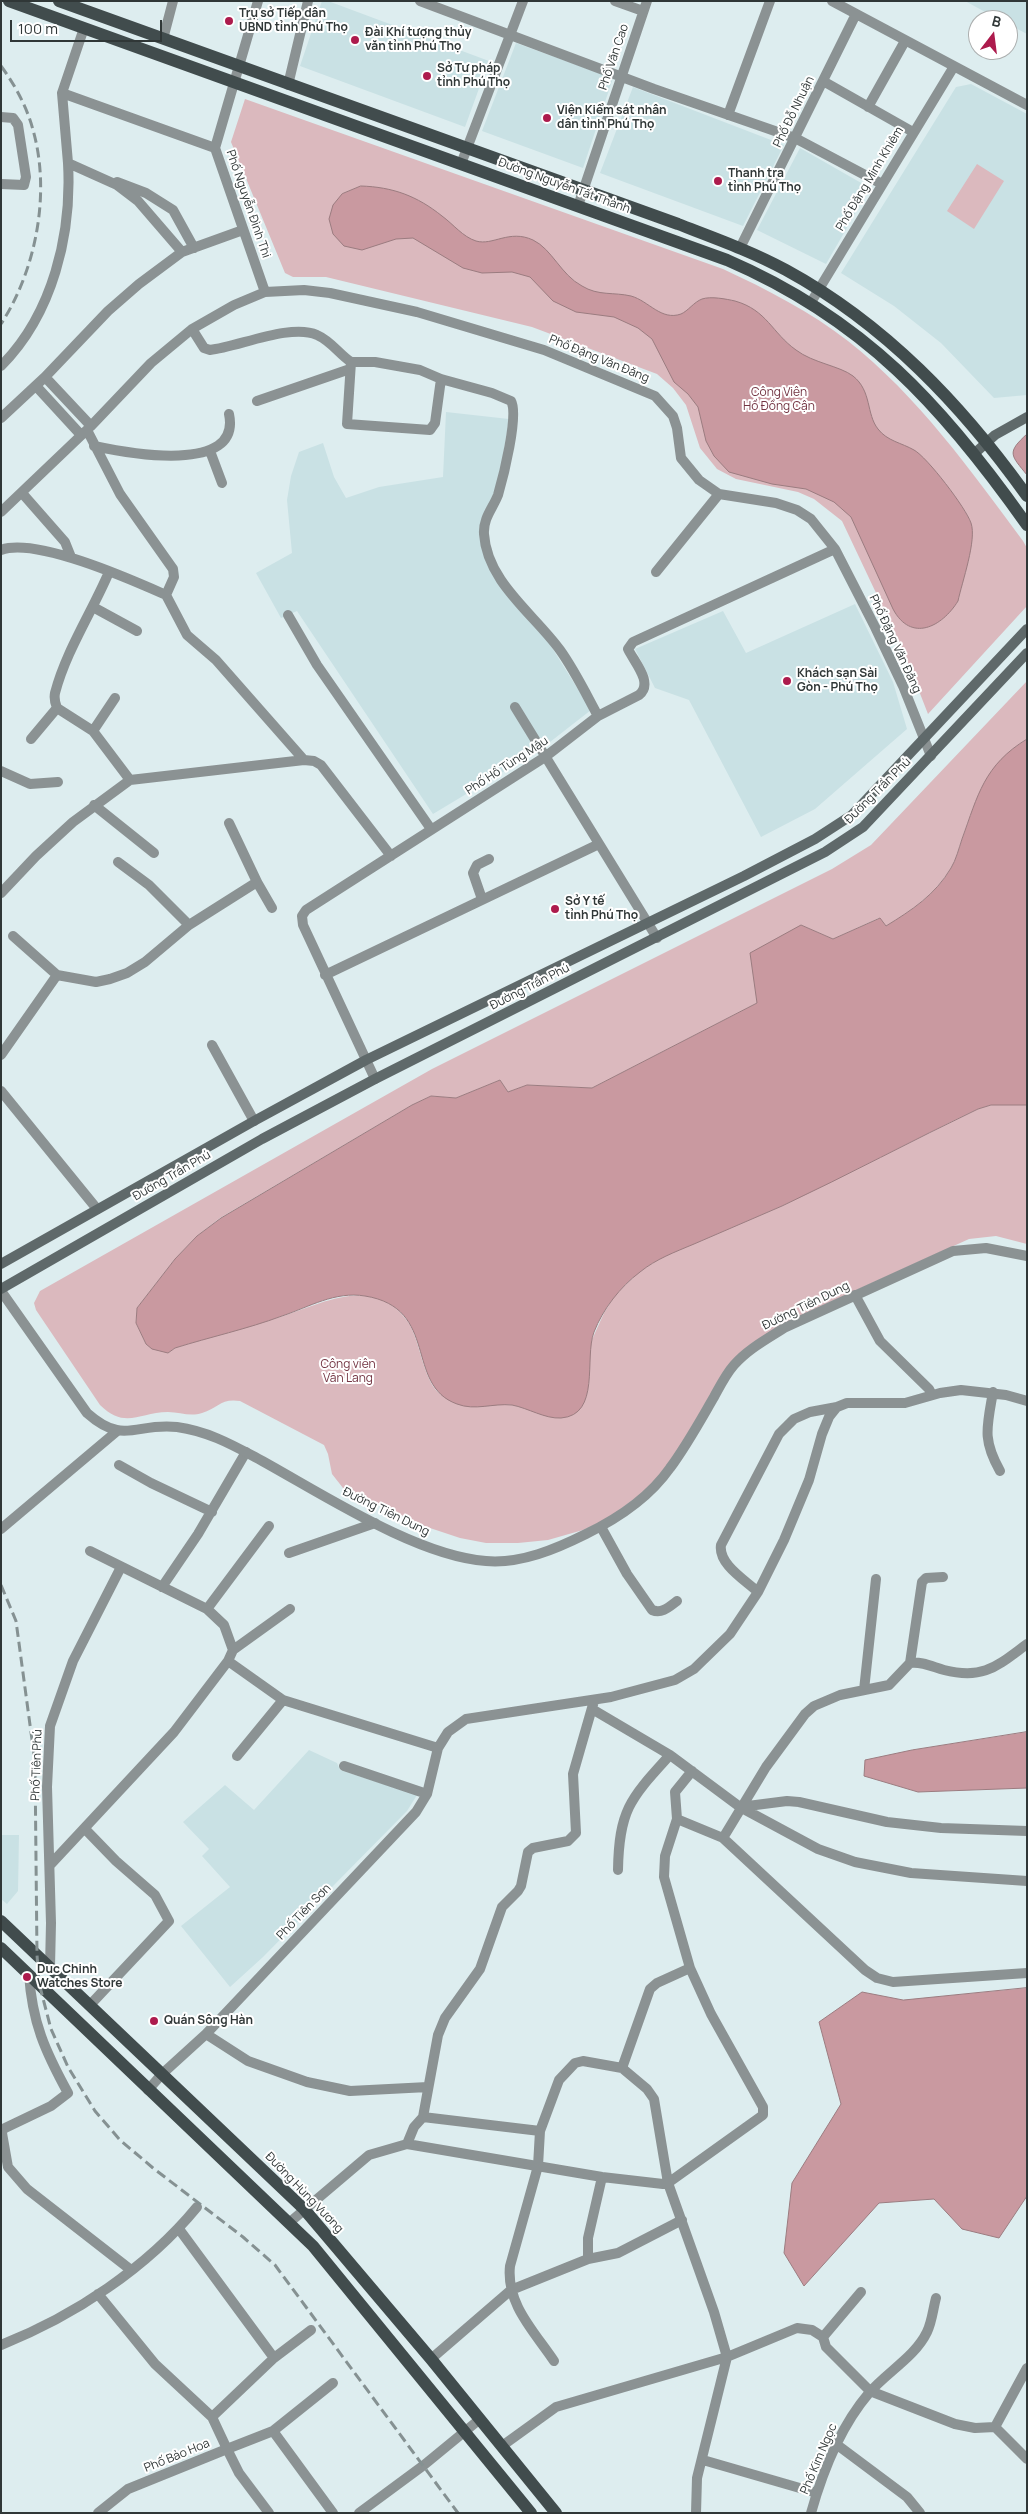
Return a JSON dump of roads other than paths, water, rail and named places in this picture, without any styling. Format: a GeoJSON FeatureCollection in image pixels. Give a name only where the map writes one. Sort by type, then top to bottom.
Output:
{"type":"FeatureCollection","features":[{"type":"Feature","properties":{"kind":"main road","name":"Đường Nguyễn Tất Thành"},"geometry":{"type":"LineString","coordinates":[[9,1],[727,260],[776,284],[854,332],[896,367],[975,452],[1027,525]]}},
{"type":"Feature","properties":{"kind":"main road","name":"Đường Nguyễn Tất Thành"},"geometry":{"type":"LineString","coordinates":[[59,1],[740,248],[786,270],[863,318],[892,343],[933,382],[987,442],[1027,496]]}},
{"type":"Feature","properties":{"kind":"main road"},"geometry":{"type":"LineString","coordinates":[[975,452],[1009,426],[1027,417]]}},
{"type":"Feature","properties":{"kind":"main road","name":"Đường Trần Phú"},"geometry":{"type":"LineString","coordinates":[[1,1264],[254,1120],[366,1060],[744,876],[839,824],[852,815],[1027,629]]}},
{"type":"Feature","properties":{"kind":"main road","name":"Đường Trần Phú"},"geometry":{"type":"LineString","coordinates":[[1,1290],[262,1139],[375,1079],[825,852],[848,838],[863,827],[1027,653]]}},
{"type":"Feature","properties":{"kind":"main road"},"geometry":{"type":"LineString","coordinates":[[839,824],[848,838]]}},
{"type":"Feature","properties":{"kind":"main road","name":"Đường Hùng Vương"},"geometry":{"type":"LineString","coordinates":[[1,1921],[304,2209],[431,2359],[556,2513]]}},
{"type":"Feature","properties":{"kind":"main road"},"geometry":{"type":"LineString","coordinates":[[1,1948],[313,2246],[532,2513]]}},
{"type":"Feature","properties":{"kind":"street"},"geometry":{"type":"LineString","coordinates":[[163,39],[173,1]]}},
{"type":"Feature","properties":{"kind":"street","name":"Phố Nguyễn Đình Thi"},"geometry":{"type":"LineString","coordinates":[[258,1],[215,148],[265,292]]}},
{"type":"Feature","properties":{"kind":"street"},"geometry":{"type":"LineString","coordinates":[[288,84],[308,1]]}},
{"type":"Feature","properties":{"kind":"street"},"geometry":{"type":"LineString","coordinates":[[420,1],[621,77],[795,138],[882,184]]}},
{"type":"Feature","properties":{"kind":"street"},"geometry":{"type":"LineString","coordinates":[[461,164],[523,1]]}},
{"type":"Feature","properties":{"kind":"street"},"geometry":{"type":"LineString","coordinates":[[614,1],[645,6]]}},
{"type":"Feature","properties":{"kind":"street"},"geometry":{"type":"LineString","coordinates":[[832,1],[953,68],[1027,105]]}},
{"type":"Feature","properties":{"kind":"street"},"geometry":{"type":"LineString","coordinates":[[728,115],[766,3]]}},
{"type":"Feature","properties":{"kind":"street","name":"Phố Văn Cao"},"geometry":{"type":"LineString","coordinates":[[578,206],[645,6]]}},
{"type":"Feature","properties":{"kind":"street","name":"Phố Đỗ Nhuận"},"geometry":{"type":"LineString","coordinates":[[740,248],[856,14]]}},
{"type":"Feature","properties":{"kind":"street"},"geometry":{"type":"LineString","coordinates":[[1,366],[32,323],[52,282],[68,215],[70,184],[62,93],[84,28]]}},
{"type":"Feature","properties":{"kind":"street"},"geometry":{"type":"LineString","coordinates":[[868,107],[905,41]]}},
{"type":"Feature","properties":{"kind":"street","name":"Phố Đặng Minh Khiêm"},"geometry":{"type":"LineString","coordinates":[[810,304],[953,68]]}},
{"type":"Feature","properties":{"kind":"street"},"geometry":{"type":"LineString","coordinates":[[823,81],[913,132]]}},
{"type":"Feature","properties":{"kind":"street"},"geometry":{"type":"LineString","coordinates":[[62,93],[215,148]]}},
{"type":"Feature","properties":{"kind":"street"},"geometry":{"type":"LineString","coordinates":[[1,118],[13,118],[18,125],[26,177],[24,185],[1,184]]}},
{"type":"Feature","properties":{"kind":"street"},"geometry":{"type":"LineString","coordinates":[[68,163],[139,190],[168,206],[177,215],[194,248]]}},
{"type":"Feature","properties":{"kind":"street"},"geometry":{"type":"LineString","coordinates":[[106,179],[149,212],[182,252]]}},
{"type":"Feature","properties":{"kind":"street"},"geometry":{"type":"LineString","coordinates":[[1,418],[45,377],[108,311],[139,284],[182,252],[243,230]]}},
{"type":"Feature","properties":{"kind":"street","name":"Phố Đặng Văn Đăng"},"geometry":{"type":"LineString","coordinates":[[265,292],[313,290],[417,312],[544,350],[636,387],[663,403],[673,416],[677,428],[681,458],[699,480],[718,494],[776,503],[797,510],[811,519],[835,550],[891,661],[931,756]]}},
{"type":"Feature","properties":{"kind":"street"},"geometry":{"type":"LineString","coordinates":[[1,512],[87,431],[150,363],[192,328],[234,305],[265,292]]}},
{"type":"Feature","properties":{"kind":"street"},"geometry":{"type":"LineString","coordinates":[[192,328],[200,343],[210,350],[272,336],[309,332],[327,340],[350,366],[347,424],[430,430],[434,423],[441,379]]}},
{"type":"Feature","properties":{"kind":"street"},"geometry":{"type":"LineString","coordinates":[[257,401],[350,366],[375,362],[420,370],[441,379],[492,393],[505,398],[513,405],[513,419],[500,487],[485,520],[485,538],[494,566],[507,589],[560,651],[598,716]]}},
{"type":"Feature","properties":{"kind":"street"},"geometry":{"type":"LineString","coordinates":[[45,377],[87,431],[120,494],[173,569],[174,577],[166,595]]}},
{"type":"Feature","properties":{"kind":"street"},"geometry":{"type":"LineString","coordinates":[[36,386],[87,431]]}},
{"type":"Feature","properties":{"kind":"street"},"geometry":{"type":"LineString","coordinates":[[94,446],[157,455],[210,450],[219,446],[229,435],[231,427],[229,414]]}},
{"type":"Feature","properties":{"kind":"street"},"geometry":{"type":"LineString","coordinates":[[210,450],[222,483]]}},
{"type":"Feature","properties":{"kind":"street"},"geometry":{"type":"LineString","coordinates":[[22,493],[65,542],[71,557]]}},
{"type":"Feature","properties":{"kind":"street"},"geometry":{"type":"LineString","coordinates":[[656,572],[718,494]]}},
{"type":"Feature","properties":{"kind":"street"},"geometry":{"type":"LineString","coordinates":[[1,550],[17,548],[71,557],[166,595],[187,635],[216,660],[304,760]]}},
{"type":"Feature","properties":{"kind":"street","name":"Phố Hồ Tùng Mậu"},"geometry":{"type":"LineString","coordinates":[[375,1079],[303,925],[302,916],[306,910],[545,758],[598,716],[643,692],[645,683],[628,649],[633,642],[835,550]]}},
{"type":"Feature","properties":{"kind":"street"},"geometry":{"type":"LineString","coordinates":[[31,740],[57,708],[55,694],[108,572]]}},
{"type":"Feature","properties":{"kind":"street"},"geometry":{"type":"LineString","coordinates":[[93,608],[137,631]]}},
{"type":"Feature","properties":{"kind":"street"},"geometry":{"type":"LineString","coordinates":[[288,615],[316,665],[431,830]]}},
{"type":"Feature","properties":{"kind":"street"},"geometry":{"type":"LineString","coordinates":[[93,732],[115,698]]}},
{"type":"Feature","properties":{"kind":"street"},"geometry":{"type":"LineString","coordinates":[[57,708],[93,732],[130,780]]}},
{"type":"Feature","properties":{"kind":"street"},"geometry":{"type":"LineString","coordinates":[[515,708],[656,938]]}},
{"type":"Feature","properties":{"kind":"street"},"geometry":{"type":"LineString","coordinates":[[1,892],[36,856],[94,805],[130,780],[304,760],[314,761],[322,765],[391,856]]}},
{"type":"Feature","properties":{"kind":"street"},"geometry":{"type":"LineString","coordinates":[[1,771],[30,784],[58,782]]}},
{"type":"Feature","properties":{"kind":"street"},"geometry":{"type":"LineString","coordinates":[[94,805],[154,853]]}},
{"type":"Feature","properties":{"kind":"street"},"geometry":{"type":"LineString","coordinates":[[229,823],[257,882],[272,908]]}},
{"type":"Feature","properties":{"kind":"street"},"geometry":{"type":"LineString","coordinates":[[325,975],[599,844]]}},
{"type":"Feature","properties":{"kind":"street"},"geometry":{"type":"LineString","coordinates":[[482,899],[473,873],[478,865],[488,858]]}},
{"type":"Feature","properties":{"kind":"street"},"geometry":{"type":"LineString","coordinates":[[118,862],[149,885],[189,925]]}},
{"type":"Feature","properties":{"kind":"street"},"geometry":{"type":"LineString","coordinates":[[13,936],[57,975],[96,982],[127,974],[152,957],[189,925],[257,882]]}},
{"type":"Feature","properties":{"kind":"street"},"geometry":{"type":"LineString","coordinates":[[1,1055],[57,975]]}},
{"type":"Feature","properties":{"kind":"street"},"geometry":{"type":"LineString","coordinates":[[212,1045],[254,1120]]}},
{"type":"Feature","properties":{"kind":"street"},"geometry":{"type":"LineString","coordinates":[[1,1091],[97,1209]]}},
{"type":"Feature","properties":{"kind":"street","name":"Đường Tiên Dung"},"geometry":{"type":"LineString","coordinates":[[116,1432],[152,1427],[175,1427],[213,1436],[375,1522],[432,1548],[486,1561],[502,1561],[540,1554],[558,1548],[601,1527],[639,1502],[654,1489],[692,1436],[723,1381],[739,1360],[784,1328],[953,1252],[986,1248],[1027,1256]]}},
{"type":"Feature","properties":{"kind":"street"},"geometry":{"type":"LineString","coordinates":[[1,1290],[87,1413],[98,1423],[116,1432],[1,1529]]}},
{"type":"Feature","properties":{"kind":"street"},"geometry":{"type":"LineString","coordinates":[[855,1295],[880,1341],[932,1394]]}},
{"type":"Feature","properties":{"kind":"street"},"geometry":{"type":"LineString","coordinates":[[758,1592],[724,1561],[720,1553],[721,1545],[779,1434],[794,1419],[810,1412],[838,1407],[847,1403],[905,1403],[932,1394],[961,1390],[993,1392],[1027,1401]]}},
{"type":"Feature","properties":{"kind":"street"},"geometry":{"type":"LineString","coordinates":[[993,1392],[987,1440],[990,1453],[1000,1471]]}},
{"type":"Feature","properties":{"kind":"street"},"geometry":{"type":"LineString","coordinates":[[593,1705],[676,1680],[688,1674],[730,1634],[758,1592],[784,1540],[809,1480],[822,1434],[829,1417],[838,1407]]}},
{"type":"Feature","properties":{"kind":"street"},"geometry":{"type":"LineString","coordinates":[[162,1587],[212,1512],[246,1452]]}},
{"type":"Feature","properties":{"kind":"street"},"geometry":{"type":"LineString","coordinates":[[119,1465],[151,1483],[212,1512]]}},
{"type":"Feature","properties":{"kind":"street"},"geometry":{"type":"LineString","coordinates":[[289,1553],[375,1522]]}},
{"type":"Feature","properties":{"kind":"street"},"geometry":{"type":"LineString","coordinates":[[207,1609],[269,1526]]}},
{"type":"Feature","properties":{"kind":"street"},"geometry":{"type":"LineString","coordinates":[[601,1527],[627,1574],[652,1610],[657,1612],[664,1610],[677,1601]]}},
{"type":"Feature","properties":{"kind":"street"},"geometry":{"type":"LineString","coordinates":[[90,1551],[207,1609],[224,1625],[233,1650]]}},
{"type":"Feature","properties":{"kind":"street","name":"Phố Tiên Phú"},"geometry":{"type":"LineString","coordinates":[[50,1967],[50,1865],[47,1787],[50,1726],[73,1661],[121,1567]]}},
{"type":"Feature","properties":{"kind":"street"},"geometry":{"type":"LineString","coordinates":[[723,1838],[740,1807],[766,1767],[805,1714],[814,1706],[840,1695],[892,1683],[910,1663],[922,1582],[926,1578],[943,1577]]}},
{"type":"Feature","properties":{"kind":"street"},"geometry":{"type":"LineString","coordinates":[[864,1690],[876,1579]]}},
{"type":"Feature","properties":{"kind":"street"},"geometry":{"type":"LineString","coordinates":[[50,1865],[174,1732],[228,1661],[233,1650],[290,1609]]}},
{"type":"Feature","properties":{"kind":"street"},"geometry":{"type":"LineString","coordinates":[[910,1663],[918,1663],[947,1671],[985,1672],[992,1670],[1027,1644]]}},
{"type":"Feature","properties":{"kind":"street"},"geometry":{"type":"LineString","coordinates":[[228,1661],[283,1700],[438,1748]]}},
{"type":"Feature","properties":{"kind":"street"},"geometry":{"type":"LineString","coordinates":[[237,1756],[283,1700]]}},
{"type":"Feature","properties":{"kind":"street"},"geometry":{"type":"LineString","coordinates":[[593,1705],[670,1755],[740,1807],[818,1849],[855,1862],[911,1873],[1027,1881]]}},
{"type":"Feature","properties":{"kind":"street"},"geometry":{"type":"LineString","coordinates":[[407,2144],[414,2127],[423,2117],[438,2035],[445,2018],[480,1969],[502,1907],[518,1892],[528,1852],[533,1848],[568,1841],[576,1833],[573,1774],[593,1705]]}},
{"type":"Feature","properties":{"kind":"street","name":"Phố Tiên Sơn"},"geometry":{"type":"LineString","coordinates":[[148,2090],[162,2074],[206,2034],[416,1812],[426,1794],[438,1748],[448,1732],[466,1719],[593,1705]]}},
{"type":"Feature","properties":{"kind":"street"},"geometry":{"type":"LineString","coordinates":[[618,1870],[618,1845],[627,1808],[635,1794],[670,1755]]}},
{"type":"Feature","properties":{"kind":"street"},"geometry":{"type":"LineString","coordinates":[[344,1766],[426,1794]]}},
{"type":"Feature","properties":{"kind":"street"},"geometry":{"type":"LineString","coordinates":[[290,2222],[368,2155],[407,2144],[602,2177],[668,2183],[763,2115],[763,2107],[760,2100],[711,2014],[690,1968],[664,1877],[663,1864],[677,1819],[675,1792],[692,1771]]}},
{"type":"Feature","properties":{"kind":"street"},"geometry":{"type":"LineString","coordinates":[[740,1807],[799,1802],[887,1822],[941,1828],[1027,1831]]}},
{"type":"Feature","properties":{"kind":"street"},"geometry":{"type":"LineString","coordinates":[[677,1819],[723,1838],[865,1970],[877,1978],[899,1982],[1027,1973]]}},
{"type":"Feature","properties":{"kind":"street"},"geometry":{"type":"LineString","coordinates":[[85,1829],[116,1861],[154,1894],[169,1921],[167,1926],[90,2005]]}},
{"type":"Feature","properties":{"kind":"street"},"geometry":{"type":"LineString","coordinates":[[622,2068],[650,1989],[657,1983],[690,1968]]}},
{"type":"Feature","properties":{"kind":"street"},"geometry":{"type":"LineString","coordinates":[[28,1974],[31,2005],[38,2030],[68,2093],[51,2106],[3,2128],[2,2133],[8,2167],[27,2189],[132,2270]]}},
{"type":"Feature","properties":{"kind":"street"},"geometry":{"type":"LineString","coordinates":[[206,2034],[248,2061],[307,2082],[350,2091],[428,2086]]}},
{"type":"Feature","properties":{"kind":"street"},"geometry":{"type":"LineString","coordinates":[[554,2361],[512,2300],[508,2280],[510,2266],[538,2166],[540,2131],[559,2080],[575,2063],[583,2062],[622,2068],[647,2089],[654,2099],[668,2183],[728,2357],[697,2478],[696,2513]]}},
{"type":"Feature","properties":{"kind":"street"},"geometry":{"type":"LineString","coordinates":[[423,2117],[540,2131]]}},
{"type":"Feature","properties":{"kind":"street"},"geometry":{"type":"LineString","coordinates":[[588,2259],[588,2238],[602,2177]]}},
{"type":"Feature","properties":{"kind":"street"},"geometry":{"type":"LineString","coordinates":[[1,2345],[33,2332],[98,2294],[132,2270],[179,2229],[197,2208]]}},
{"type":"Feature","properties":{"kind":"street"},"geometry":{"type":"LineString","coordinates":[[431,2359],[510,2290],[588,2259],[618,2253],[682,2220]]}},
{"type":"Feature","properties":{"kind":"street"},"geometry":{"type":"LineString","coordinates":[[179,2229],[274,2358]]}},
{"type":"Feature","properties":{"kind":"street"},"geometry":{"type":"LineString","coordinates":[[823,2337],[861,2292]]}},
{"type":"Feature","properties":{"kind":"street"},"geometry":{"type":"LineString","coordinates":[[98,2294],[155,2364],[212,2417],[227,2449],[273,2431],[333,2383]]}},
{"type":"Feature","properties":{"kind":"street","name":"Phố Kim Ngọc"},"geometry":{"type":"LineString","coordinates":[[811,2513],[816,2493],[836,2444],[849,2419],[870,2391],[913,2351],[927,2332],[936,2298]]}},
{"type":"Feature","properties":{"kind":"street"},"geometry":{"type":"LineString","coordinates":[[502,2446],[556,2407],[728,2357],[797,2328],[812,2330],[823,2337],[826,2347],[870,2391],[955,2424],[975,2428],[995,2428],[1027,2459]]}},
{"type":"Feature","properties":{"kind":"street"},"geometry":{"type":"LineString","coordinates":[[212,2417],[274,2358],[311,2330]]}},
{"type":"Feature","properties":{"kind":"street"},"geometry":{"type":"LineString","coordinates":[[995,2428],[1027,2368]]}},
{"type":"Feature","properties":{"kind":"street"},"geometry":{"type":"LineString","coordinates":[[359,2513],[480,2420]]}},
{"type":"Feature","properties":{"kind":"street"},"geometry":{"type":"LineString","coordinates":[[273,2431],[333,2513]]}},
{"type":"Feature","properties":{"kind":"street"},"geometry":{"type":"LineString","coordinates":[[836,2444],[907,2497],[920,2513]]}},
{"type":"Feature","properties":{"kind":"street","name":"Phố Bảo Hoa"},"geometry":{"type":"LineString","coordinates":[[98,2513],[128,2489],[227,2449],[238,2473],[269,2513]]}},
{"type":"Feature","properties":{"kind":"street"},"geometry":{"type":"LineString","coordinates":[[703,2460],[816,2493]]}},
{"type":"Feature","properties":{"kind":"railway"},"geometry":{"type":"LineString","coordinates":[[1,66],[20,96],[30,121],[38,154],[41,179],[37,230],[31,255],[23,280],[1,324]]}},
{"type":"Feature","properties":{"kind":"railway"},"geometry":{"type":"LineString","coordinates":[[1,1585],[16,1621],[35,1762],[39,1983],[51,2029],[68,2067],[95,2111],[120,2140],[153,2168],[243,2237],[275,2265],[458,2513]]}},
{"type":"Feature","properties":{"kind":"place","name":"Trụ sở Tiếp dân UBND tỉnh Phú Thọ"},"geometry":{"type":"Point","coordinates":[229,21]}},
{"type":"Feature","properties":{"kind":"place","name":"Đài Khí tượng thủy văn tỉnh Phú Thọ"},"geometry":{"type":"Point","coordinates":[355,40]}},
{"type":"Feature","properties":{"kind":"place","name":"Sở Tư pháp tỉnh Phú Thọ"},"geometry":{"type":"Point","coordinates":[427,76]}},
{"type":"Feature","properties":{"kind":"place","name":"Viện Kiểm sát nhân dân tỉnh Phú Thọ"},"geometry":{"type":"Point","coordinates":[547,118]}},
{"type":"Feature","properties":{"kind":"place","name":"Thanh tra tỉnh Phú Thọ"},"geometry":{"type":"Point","coordinates":[718,181]}},
{"type":"Feature","properties":{"kind":"place","name":"Khách sạn Sài Gòn - Phú Thọ"},"geometry":{"type":"Point","coordinates":[787,681]}},
{"type":"Feature","properties":{"kind":"place","name":"Sở Y tế tỉnh Phú Thọ"},"geometry":{"type":"Point","coordinates":[555,909]}},
{"type":"Feature","properties":{"kind":"place","name":"Duc Chinh Watches Store"},"geometry":{"type":"Point","coordinates":[27,1977]}},
{"type":"Feature","properties":{"kind":"place","name":"Quán Sông Hàn"},"geometry":{"type":"Point","coordinates":[154,2021]}},
{"type":"Feature","properties":{"kind":"park label","name":"Công Viên Hồ Đồng Cận"},"geometry":{"type":"Point","coordinates":[779,400]}},
{"type":"Feature","properties":{"kind":"park label","name":"Công viên Văn Lang"},"geometry":{"type":"Point","coordinates":[348,1372]}}]}
